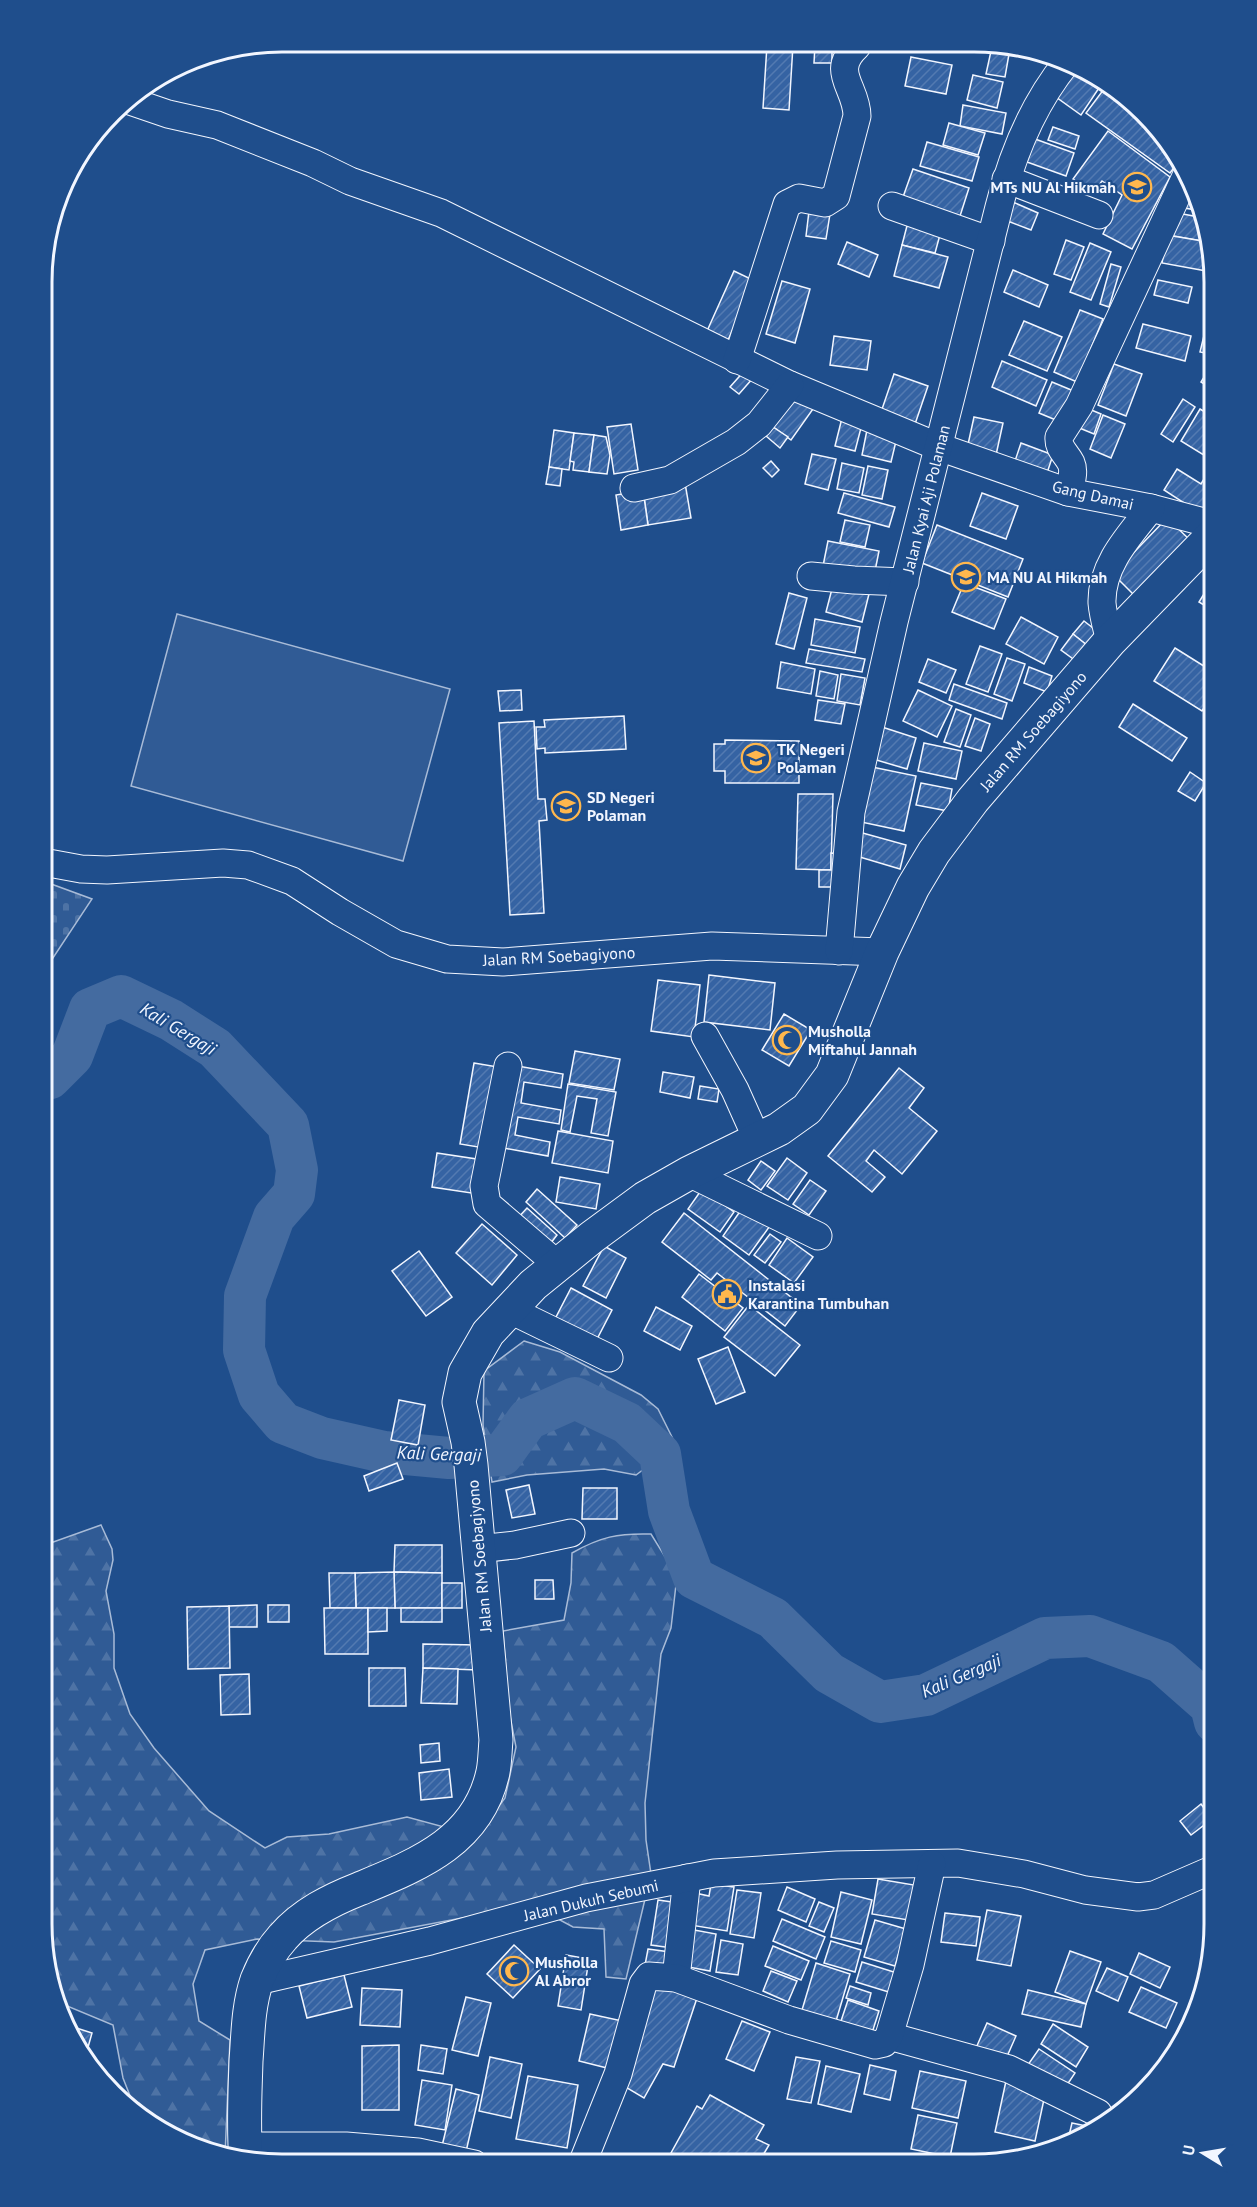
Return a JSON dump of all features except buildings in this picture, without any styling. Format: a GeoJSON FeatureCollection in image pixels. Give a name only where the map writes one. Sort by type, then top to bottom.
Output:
{"type":"FeatureCollection","features":[{"type":"Feature","properties":{"kind":"main road","name":"Jalan RM Soebagiyono"},"geometry":{"type":"LineString","coordinates":[[245,2151],[244,2097],[249,2016],[257,1981],[268,1958],[283,1937],[306,1915],[339,1897],[413,1866],[439,1851],[473,1819],[484,1799],[493,1772],[496,1740],[470,1453],[459,1402],[465,1373],[488,1333],[508,1309],[557,1264],[645,1198],[689,1173],[768,1134],[807,1109],[832,1075],[882,952],[934,852],[974,800],[1110,641],[1204,544]]}},
{"type":"Feature","properties":{"kind":"street"},"geometry":{"type":"LineString","coordinates":[[737,360],[787,204],[799,198],[825,203],[836,196],[857,116],[857,108],[845,76],[845,61],[852,52]]}},
{"type":"Feature","properties":{"kind":"street","name":"Jalan Kyai Aji Polaman"},"geometry":{"type":"LineString","coordinates":[[839,951],[851,812],[905,582],[1006,179],[1040,100],[1061,70]]}},
{"type":"Feature","properties":{"kind":"street","name":"Gang Damai"},"geometry":{"type":"LineString","coordinates":[[139,104],[168,114],[217,125],[313,163],[350,181],[441,213],[790,385],[939,447],[1068,492],[1151,508],[1204,522]]}},
{"type":"Feature","properties":{"kind":"street"},"geometry":{"type":"LineString","coordinates":[[1006,179],[1099,215]]}},
{"type":"Feature","properties":{"kind":"street"},"geometry":{"type":"LineString","coordinates":[[1068,492],[1072,470],[1060,448],[1059,437],[1080,406],[1182,184]]}},
{"type":"Feature","properties":{"kind":"street"},"geometry":{"type":"LineString","coordinates":[[892,206],[991,241]]}},
{"type":"Feature","properties":{"kind":"street"},"geometry":{"type":"LineString","coordinates":[[634,488],[670,480],[736,442],[759,424],[790,385]]}},
{"type":"Feature","properties":{"kind":"street"},"geometry":{"type":"LineString","coordinates":[[1110,641],[1102,603],[1110,563],[1127,537],[1151,508]]}},
{"type":"Feature","properties":{"kind":"street"},"geometry":{"type":"LineString","coordinates":[[811,576],[905,582]]}},
{"type":"Feature","properties":{"kind":"street","name":"Jalan RM Soebagiyono"},"geometry":{"type":"LineString","coordinates":[[52,864],[81,869],[107,870],[223,863],[248,865],[292,881],[396,944],[447,959],[503,962],[712,946],[882,952]]}},
{"type":"Feature","properties":{"kind":"street"},"geometry":{"type":"LineString","coordinates":[[705,1036],[735,1090],[768,1134]]}},
{"type":"Feature","properties":{"kind":"street"},"geometry":{"type":"LineString","coordinates":[[508,1066],[484,1195],[487,1204],[557,1264]]}},
{"type":"Feature","properties":{"kind":"street"},"geometry":{"type":"LineString","coordinates":[[689,1173],[818,1236]]}},
{"type":"Feature","properties":{"kind":"street"},"geometry":{"type":"LineString","coordinates":[[508,1309],[609,1358]]}},
{"type":"Feature","properties":{"kind":"street"},"geometry":{"type":"LineString","coordinates":[[478,1549],[515,1545],[571,1533]]}},
{"type":"Feature","properties":{"kind":"street","name":"Jalan Dukuh Sebumi"},"geometry":{"type":"LineString","coordinates":[[257,1981],[429,1941],[586,1898],[714,1873],[837,1865],[958,1863],[986,1867],[1085,1890],[1138,1897],[1155,1894],[1204,1874]]}},
{"type":"Feature","properties":{"kind":"street"},"geometry":{"type":"LineString","coordinates":[[586,2154],[618,2074],[644,1981],[651,1976],[676,1978],[789,2020],[875,2045],[884,2043],[889,2036],[910,1965],[932,1864]]}},
{"type":"Feature","properties":{"kind":"street"},"geometry":{"type":"LineString","coordinates":[[676,1978],[687,1878]]}},
{"type":"Feature","properties":{"kind":"street"},"geometry":{"type":"LineString","coordinates":[[889,2036],[1009,2069],[1098,2113]]}},
{"type":"Feature","properties":{"kind":"street"},"geometry":{"type":"LineString","coordinates":[[258,2153],[366,2148],[427,2154]]}},
{"type":"Feature","properties":{"kind":"green space"},"geometry":{"type":"Polygon","coordinates":[[[52,884],[92,899],[52,959],[52,884]]]}},
{"type":"Feature","properties":{"kind":"green space"},"geometry":{"type":"Polygon","coordinates":[[[524,1341],[560,1352],[641,1395],[658,1409],[676,1445],[636,1475],[604,1469],[527,1475],[492,1482],[483,1425],[484,1371],[524,1341]]]}},
{"type":"Feature","properties":{"kind":"green space"},"geometry":{"type":"Polygon","coordinates":[[[101,1525],[112,1549],[113,1560],[106,1591],[114,1634],[114,1668],[130,1714],[154,1748],[209,1811],[265,1848],[287,1837],[329,1834],[407,1817],[477,1836],[505,1798],[516,1747],[509,1711],[503,1631],[564,1620],[571,1583],[572,1553],[610,1537],[651,1534],[677,1576],[671,1628],[661,1654],[645,1803],[646,1840],[651,1874],[626,1979],[606,1977],[604,1929],[573,1927],[532,1905],[334,1942],[257,1939],[205,1950],[193,1984],[199,2021],[230,2040],[225,2147],[181,2131],[143,2107],[130,2096],[123,2078],[113,2025],[68,2006],[60,1984],[54,1954],[52,1924],[52,1542],[101,1525]]]}},
{"type":"Feature","properties":{"kind":"shaded area"},"geometry":{"type":"Polygon","coordinates":[[[177,614],[450,689],[403,861],[131,786],[177,614]]]}},
{"type":"Feature","properties":{"kind":"waterway","name":"Kali Gergaji"},"geometry":{"type":"LineString","coordinates":[[52,1076],[72,1056],[90,1009],[121,996],[171,1020],[215,1048],[288,1125],[297,1170],[294,1194],[274,1217],[245,1296],[244,1350],[259,1395],[283,1423],[322,1438],[384,1452],[449,1458],[502,1455],[528,1419],[575,1398],[627,1423],[660,1454],[669,1511],[694,1578],[773,1618],[829,1673],[880,1702],[926,1695],[1045,1638],[1090,1636],[1161,1662],[1204,1700]]}},
{"type":"Feature","properties":{"kind":"place","name":"MTs NU Al Hikmah"},"geometry":{"type":"Point","coordinates":[1137,187]}},
{"type":"Feature","properties":{"kind":"place","name":"MA NU Al Hikmah"},"geometry":{"type":"Point","coordinates":[966,577]}},
{"type":"Feature","properties":{"kind":"place","name":"TK Negeri Polaman"},"geometry":{"type":"Point","coordinates":[756,758]}},
{"type":"Feature","properties":{"kind":"place","name":"SD Negeri Polaman"},"geometry":{"type":"Point","coordinates":[566,806]}},
{"type":"Feature","properties":{"kind":"place","name":"Musholla Miftahul Jannah"},"geometry":{"type":"Point","coordinates":[787,1040]}},
{"type":"Feature","properties":{"kind":"place","name":"Instalasi Karantina Tumbuhan"},"geometry":{"type":"Point","coordinates":[727,1294]}},
{"type":"Feature","properties":{"kind":"place","name":"Musholla Al Abror"},"geometry":{"type":"Point","coordinates":[514,1971]}}]}
